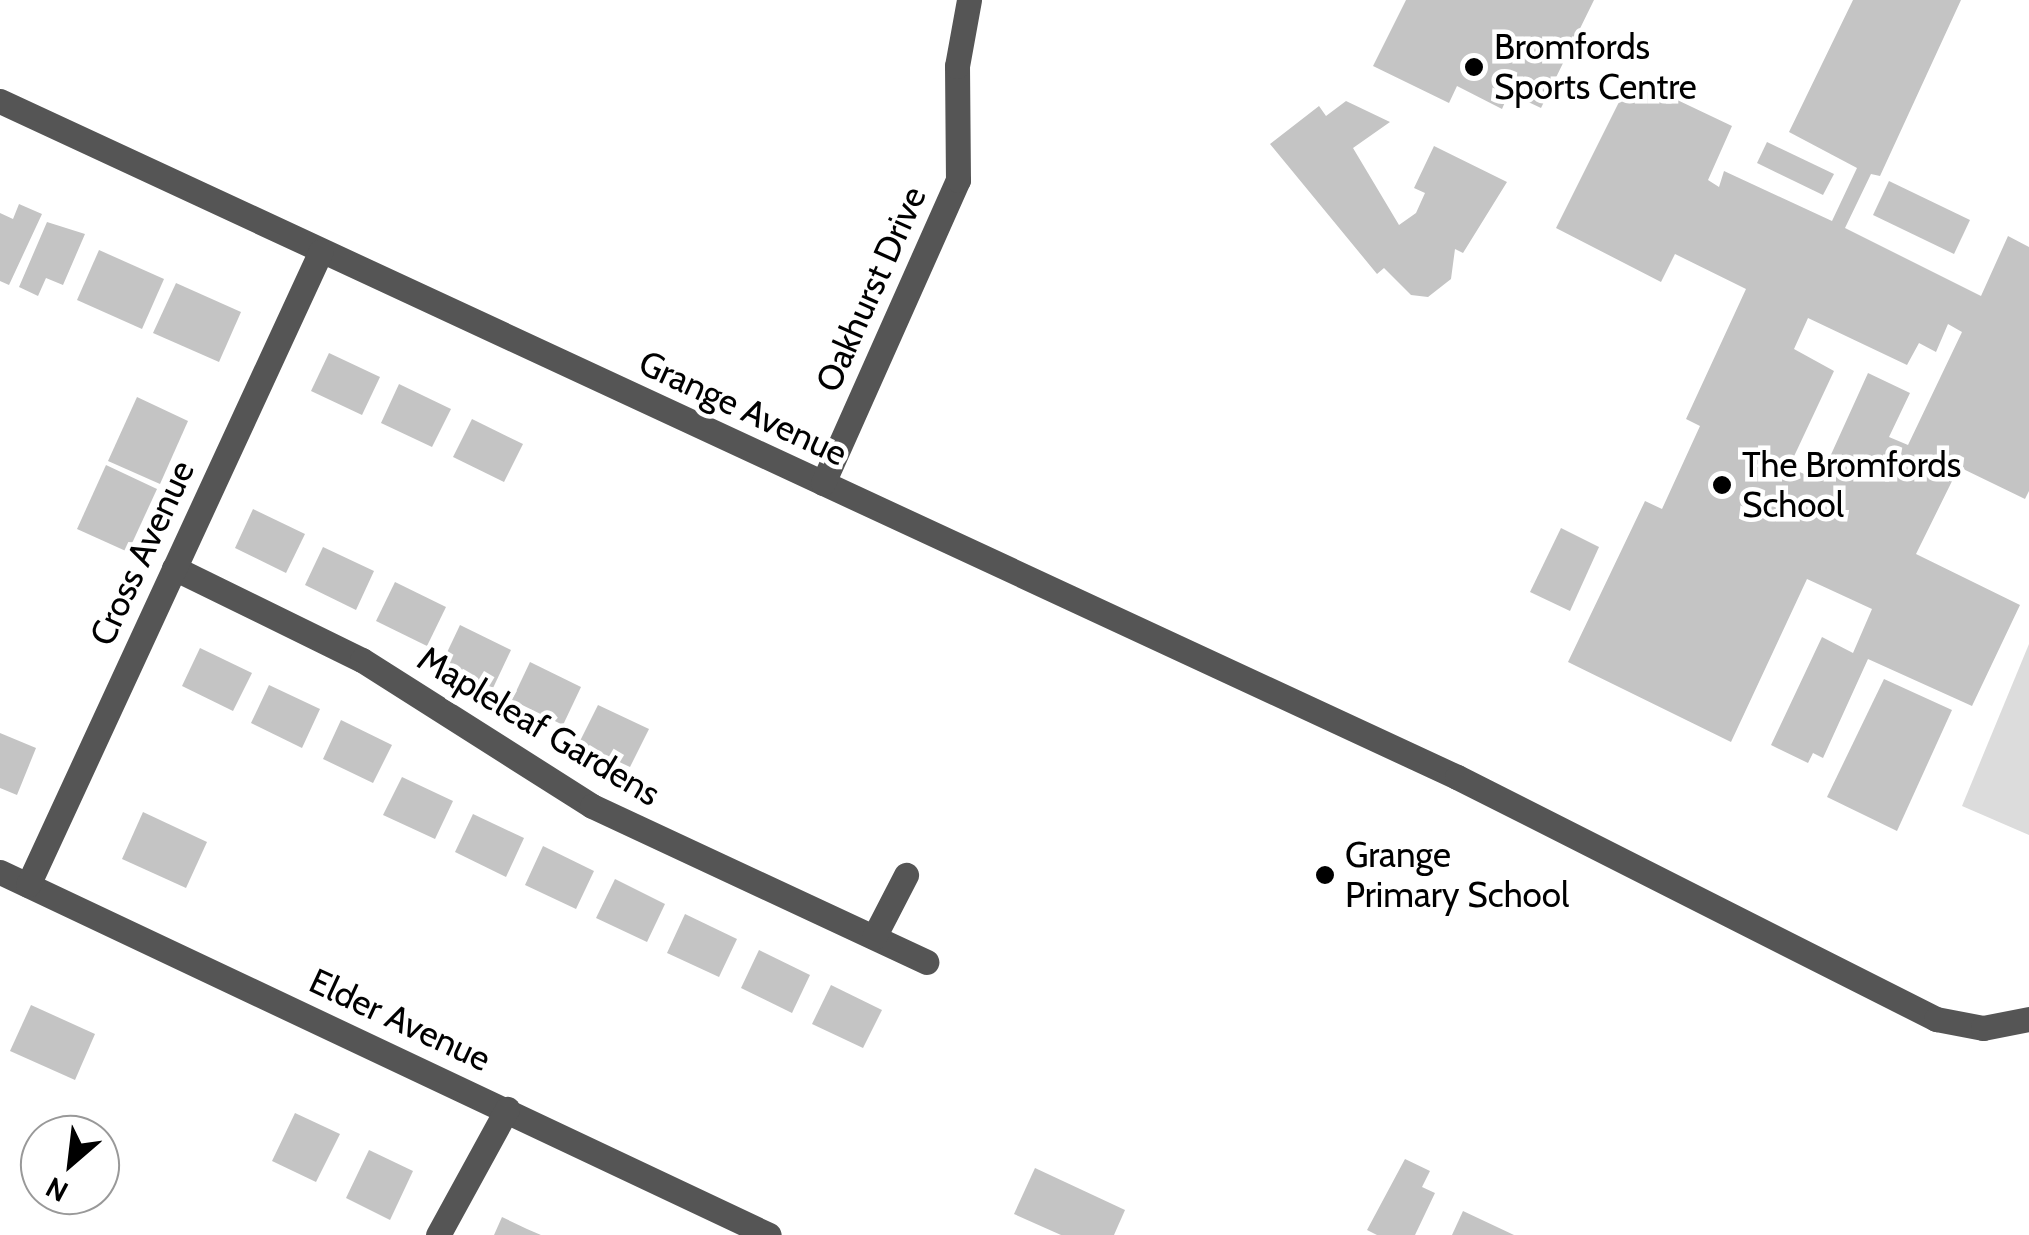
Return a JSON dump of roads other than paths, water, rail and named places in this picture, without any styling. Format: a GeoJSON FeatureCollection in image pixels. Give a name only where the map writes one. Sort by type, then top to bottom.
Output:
{"type":"FeatureCollection","features":[{"type":"Feature","properties":{"kind":"street","name":"Oakhurst Drive"},"geometry":{"type":"LineString","coordinates":[[823,483],[958,180],[957,66],[969,0]]}},
{"type":"Feature","properties":{"kind":"street","name":"Grange Avenue"},"geometry":{"type":"LineString","coordinates":[[0,101],[1457,777],[1936,1020],[1983,1028],[2029,1018]]}},
{"type":"Feature","properties":{"kind":"street","name":"Cross Avenue"},"geometry":{"type":"LineString","coordinates":[[28,885],[320,251]]}},
{"type":"Feature","properties":{"kind":"street","name":"Mapleleaf Gardens"},"geometry":{"type":"LineString","coordinates":[[174,568],[362,660],[592,806],[926,962]]}},
{"type":"Feature","properties":{"kind":"street","name":"Elder Avenue"},"geometry":{"type":"LineString","coordinates":[[0,872],[769,1235]]}},
{"type":"Feature","properties":{"kind":"street"},"geometry":{"type":"LineString","coordinates":[[874,937],[906,875]]}},
{"type":"Feature","properties":{"kind":"street"},"geometry":{"type":"LineString","coordinates":[[438,1235],[508,1109]]}},
{"type":"Feature","properties":{"kind":"place","name":"Bromfords Sports Centre"},"geometry":{"type":"Point","coordinates":[1474,67]}},
{"type":"Feature","properties":{"kind":"place","name":"The Bromfords School"},"geometry":{"type":"Point","coordinates":[1722,485]}},
{"type":"Feature","properties":{"kind":"place","name":"Grange Primary School"},"geometry":{"type":"Point","coordinates":[1325,875]}}]}
